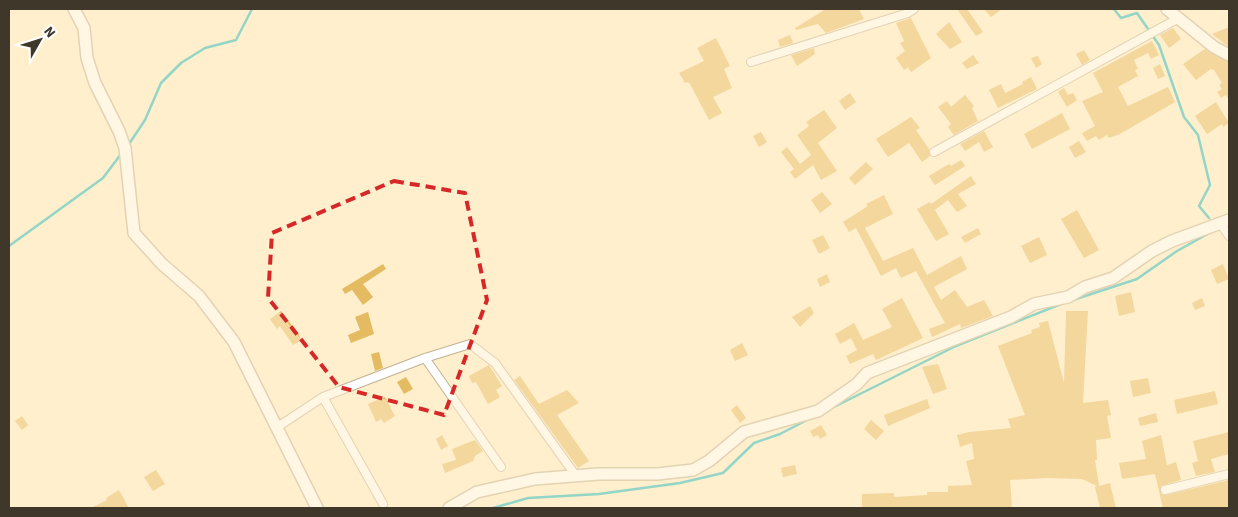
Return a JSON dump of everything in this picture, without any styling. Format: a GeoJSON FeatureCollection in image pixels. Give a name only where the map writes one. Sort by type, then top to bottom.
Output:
{"type":"FeatureCollection","features":[{"type":"Feature","properties":{"kind":"street"},"geometry":{"type":"LineString","coordinates":[[74,9],[84,28],[87,58],[95,82],[119,130],[125,148],[134,233],[162,264],[199,296],[234,342],[317,508]]}},
{"type":"Feature","properties":{"kind":"street"},"geometry":{"type":"LineString","coordinates":[[751,62],[908,13],[914,9]]}},
{"type":"Feature","properties":{"kind":"street"},"geometry":{"type":"LineString","coordinates":[[1167,9],[1214,46],[1229,55]]}},
{"type":"Feature","properties":{"kind":"street"},"geometry":{"type":"LineString","coordinates":[[934,152],[1179,18]]}},
{"type":"Feature","properties":{"kind":"street"},"geometry":{"type":"LineString","coordinates":[[449,508],[477,492],[535,479],[657,474],[693,470],[709,461],[744,432],[818,411],[856,384],[867,373],[1011,318],[1034,304],[1068,297],[1085,287],[1113,278],[1152,251],[1224,222],[1229,236]]}},
{"type":"Feature","properties":{"kind":"street"},"geometry":{"type":"LineString","coordinates":[[276,428],[323,397],[425,358],[470,344],[495,363],[576,476]]}},
{"type":"Feature","properties":{"kind":"street"},"geometry":{"type":"LineString","coordinates":[[425,358],[501,467]]}},
{"type":"Feature","properties":{"kind":"street"},"geometry":{"type":"LineString","coordinates":[[323,397],[383,504]]}},
{"type":"Feature","properties":{"kind":"street"},"geometry":{"type":"LineString","coordinates":[[1165,490],[1229,474]]}},
{"type":"Feature","properties":{"kind":"highlighted area"},"geometry":{"type":"Polygon","coordinates":[[[394,181],[465,193],[487,300],[444,415],[339,387],[268,298],[272,233],[394,181]]]}},
{"type":"Feature","properties":{"kind":"building"},"geometry":{"type":"Polygon","coordinates":[[[826,9],[859,9],[864,19],[826,33],[818,24],[796,30],[795,28],[826,9]]]}},
{"type":"Feature","properties":{"kind":"building"},"geometry":{"type":"Polygon","coordinates":[[[957,9],[967,9],[983,32],[976,36],[957,9]]]}},
{"type":"Feature","properties":{"kind":"building"},"geometry":{"type":"Polygon","coordinates":[[[984,9],[1002,9],[991,17],[984,9]]]}},
{"type":"Feature","properties":{"kind":"building"},"geometry":{"type":"Polygon","coordinates":[[[911,18],[931,58],[911,72],[908,67],[904,70],[896,58],[905,51],[900,43],[904,41],[896,23],[911,18]]]}},
{"type":"Feature","properties":{"kind":"building"},"geometry":{"type":"Polygon","coordinates":[[[949,22],[962,42],[950,49],[936,34],[949,22]]]}},
{"type":"Feature","properties":{"kind":"building"},"geometry":{"type":"Polygon","coordinates":[[[1229,27],[1229,47],[1212,34],[1229,27]]]}},
{"type":"Feature","properties":{"kind":"building"},"geometry":{"type":"Polygon","coordinates":[[[1173,28],[1181,39],[1169,48],[1160,35],[1173,28]]]}},
{"type":"Feature","properties":{"kind":"building"},"geometry":{"type":"Polygon","coordinates":[[[790,35],[793,43],[780,47],[778,40],[790,35]]]}},
{"type":"Feature","properties":{"kind":"building"},"geometry":{"type":"Polygon","coordinates":[[[716,38],[730,66],[724,69],[732,88],[713,97],[722,113],[709,120],[690,84],[688,82],[685,83],[679,73],[704,61],[697,48],[716,38]]]}},
{"type":"Feature","properties":{"kind":"building"},"geometry":{"type":"Polygon","coordinates":[[[1152,41],[1159,55],[1151,59],[1148,53],[1134,60],[1138,69],[1135,70],[1138,76],[1118,87],[1128,106],[1168,87],[1175,102],[1120,134],[1109,138],[1107,135],[1099,140],[1096,136],[1087,141],[1082,133],[1095,126],[1082,101],[1103,92],[1093,73],[1152,41]]]}},
{"type":"Feature","properties":{"kind":"building"},"geometry":{"type":"Polygon","coordinates":[[[814,48],[815,54],[797,66],[791,55],[814,48]]]}},
{"type":"Feature","properties":{"kind":"building"},"geometry":{"type":"Polygon","coordinates":[[[1205,49],[1229,62],[1229,100],[1226,95],[1221,98],[1217,92],[1222,89],[1219,85],[1222,83],[1214,70],[1211,69],[1196,80],[1183,64],[1205,49]]]}},
{"type":"Feature","properties":{"kind":"building"},"geometry":{"type":"Polygon","coordinates":[[[1084,50],[1090,60],[1082,65],[1076,54],[1084,50]]]}},
{"type":"Feature","properties":{"kind":"building"},"geometry":{"type":"Polygon","coordinates":[[[973,55],[979,63],[967,69],[962,63],[973,55]]]}},
{"type":"Feature","properties":{"kind":"building"},"geometry":{"type":"Polygon","coordinates":[[[1038,56],[1042,64],[1036,68],[1031,58],[1038,56]]]}},
{"type":"Feature","properties":{"kind":"building"},"geometry":{"type":"Polygon","coordinates":[[[1160,64],[1165,76],[1158,79],[1153,68],[1160,64]]]}},
{"type":"Feature","properties":{"kind":"building"},"geometry":{"type":"Polygon","coordinates":[[[1031,77],[1037,89],[998,108],[989,90],[1001,84],[1005,93],[1023,84],[1022,82],[1031,77]]]}},
{"type":"Feature","properties":{"kind":"building"},"geometry":{"type":"Polygon","coordinates":[[[1064,88],[1068,95],[1073,93],[1077,100],[1067,107],[1058,92],[1064,88]]]}},
{"type":"Feature","properties":{"kind":"building"},"geometry":{"type":"Polygon","coordinates":[[[850,93],[856,102],[845,110],[839,101],[850,93]]]}},
{"type":"Feature","properties":{"kind":"building"},"geometry":{"type":"Polygon","coordinates":[[[965,95],[974,106],[972,108],[978,121],[954,135],[948,127],[951,124],[938,107],[947,101],[951,107],[965,95]]]}},
{"type":"Feature","properties":{"kind":"building"},"geometry":{"type":"Polygon","coordinates":[[[1216,102],[1229,123],[1223,127],[1222,124],[1207,134],[1195,116],[1216,102]]]}},
{"type":"Feature","properties":{"kind":"building"},"geometry":{"type":"Polygon","coordinates":[[[824,110],[837,128],[818,143],[837,171],[821,180],[813,165],[795,179],[790,172],[794,169],[781,152],[787,147],[800,164],[811,155],[797,135],[809,126],[806,122],[824,110]]]}},
{"type":"Feature","properties":{"kind":"building"},"geometry":{"type":"Polygon","coordinates":[[[1062,113],[1070,129],[1032,149],[1024,134],[1062,113]]]}},
{"type":"Feature","properties":{"kind":"building"},"geometry":{"type":"Polygon","coordinates":[[[911,117],[920,128],[916,130],[929,149],[930,156],[922,162],[909,143],[888,157],[876,139],[911,117]]]}},
{"type":"Feature","properties":{"kind":"building"},"geometry":{"type":"Polygon","coordinates":[[[984,131],[993,147],[984,152],[979,142],[965,151],[960,144],[984,131]]]}},
{"type":"Feature","properties":{"kind":"building"},"geometry":{"type":"Polygon","coordinates":[[[761,132],[767,142],[759,147],[753,136],[761,132]]]}},
{"type":"Feature","properties":{"kind":"building"},"geometry":{"type":"Polygon","coordinates":[[[1079,141],[1086,152],[1075,158],[1069,147],[1079,141]]]}},
{"type":"Feature","properties":{"kind":"building"},"geometry":{"type":"Polygon","coordinates":[[[961,160],[965,166],[935,185],[929,176],[949,164],[951,166],[961,160]]]}},
{"type":"Feature","properties":{"kind":"building"},"geometry":{"type":"Polygon","coordinates":[[[866,162],[873,169],[855,185],[849,178],[866,162]]]}},
{"type":"Feature","properties":{"kind":"building"},"geometry":{"type":"Polygon","coordinates":[[[971,176],[976,184],[958,194],[967,206],[957,212],[948,200],[935,210],[949,234],[936,241],[917,209],[930,202],[931,204],[971,176]]]}},
{"type":"Feature","properties":{"kind":"building"},"geometry":{"type":"Polygon","coordinates":[[[822,192],[832,204],[820,213],[811,200],[822,192]]]}},
{"type":"Feature","properties":{"kind":"building"},"geometry":{"type":"Polygon","coordinates":[[[884,195],[893,214],[865,228],[883,261],[913,248],[927,275],[961,256],[967,269],[934,287],[941,300],[955,290],[967,307],[984,300],[993,316],[961,328],[960,324],[932,337],[929,329],[945,323],[916,271],[901,278],[896,268],[881,276],[856,228],[849,232],[843,222],[868,206],[866,204],[884,195]]]}},
{"type":"Feature","properties":{"kind":"building"},"geometry":{"type":"Polygon","coordinates":[[[1077,210],[1099,250],[1084,258],[1061,219],[1077,210]]]}},
{"type":"Feature","properties":{"kind":"building"},"geometry":{"type":"Polygon","coordinates":[[[978,228],[981,234],[965,243],[961,237],[978,228]]]}},
{"type":"Feature","properties":{"kind":"building"},"geometry":{"type":"Polygon","coordinates":[[[823,235],[830,248],[819,254],[812,240],[823,235]]]}},
{"type":"Feature","properties":{"kind":"building"},"geometry":{"type":"Polygon","coordinates":[[[1039,237],[1047,255],[1030,263],[1021,246],[1039,237]]]}},
{"type":"Feature","properties":{"kind":"building"},"geometry":{"type":"Polygon","coordinates":[[[383,264],[386,269],[363,284],[373,297],[363,305],[352,290],[345,294],[342,289],[383,264]]]}},
{"type":"Feature","properties":{"kind":"building"},"geometry":{"type":"Polygon","coordinates":[[[1223,264],[1229,279],[1217,284],[1211,270],[1223,264]]]}},
{"type":"Feature","properties":{"kind":"building"},"geometry":{"type":"Polygon","coordinates":[[[827,274],[830,282],[820,287],[817,279],[827,274]]]}},
{"type":"Feature","properties":{"kind":"building"},"geometry":{"type":"Polygon","coordinates":[[[1131,292],[1135,312],[1119,316],[1115,296],[1131,292]]]}},
{"type":"Feature","properties":{"kind":"building"},"geometry":{"type":"Polygon","coordinates":[[[902,298],[923,338],[876,360],[873,354],[850,364],[846,356],[857,350],[851,338],[840,344],[835,334],[854,323],[863,340],[892,327],[882,309],[902,298]]]}},
{"type":"Feature","properties":{"kind":"building"},"geometry":{"type":"Polygon","coordinates":[[[1202,298],[1205,306],[1195,310],[1192,303],[1202,298]]]}},
{"type":"Feature","properties":{"kind":"building"},"geometry":{"type":"Polygon","coordinates":[[[810,306],[814,313],[800,327],[792,317],[810,306]]]}},
{"type":"Feature","properties":{"kind":"building"},"geometry":{"type":"Polygon","coordinates":[[[281,311],[299,335],[301,341],[293,345],[280,326],[277,329],[270,319],[281,311]]]}},
{"type":"Feature","properties":{"kind":"building"},"geometry":{"type":"Polygon","coordinates":[[[1066,311],[1088,311],[1083,403],[1108,400],[1111,415],[1107,416],[1111,438],[1096,440],[1097,460],[1095,460],[1099,486],[1110,483],[1116,508],[1100,508],[1095,487],[1097,486],[1082,479],[1047,478],[1010,480],[1012,508],[862,508],[862,494],[894,493],[894,497],[927,495],[927,492],[948,492],[948,486],[972,485],[966,461],[974,459],[972,443],[960,447],[957,435],[1011,428],[1008,419],[1025,415],[998,346],[1032,333],[1031,330],[1040,327],[1039,323],[1048,321],[1064,383],[1066,311]]]}},
{"type":"Feature","properties":{"kind":"building"},"geometry":{"type":"Polygon","coordinates":[[[368,312],[374,334],[351,343],[348,335],[360,330],[355,317],[368,312]]]}},
{"type":"Feature","properties":{"kind":"building"},"geometry":{"type":"Polygon","coordinates":[[[742,343],[748,355],[735,361],[730,350],[742,343]]]}},
{"type":"Feature","properties":{"kind":"building"},"geometry":{"type":"Polygon","coordinates":[[[379,352],[383,368],[375,371],[371,354],[379,352]]]}},
{"type":"Feature","properties":{"kind":"building"},"geometry":{"type":"Polygon","coordinates":[[[938,364],[947,389],[933,394],[922,367],[938,364]]]}},
{"type":"Feature","properties":{"kind":"building"},"geometry":{"type":"Polygon","coordinates":[[[489,365],[502,386],[496,390],[500,397],[488,404],[476,382],[472,383],[469,376],[489,365]]]}},
{"type":"Feature","properties":{"kind":"building"},"geometry":{"type":"Polygon","coordinates":[[[520,376],[539,404],[567,390],[579,403],[557,415],[589,461],[578,468],[514,380],[520,376]]]}},
{"type":"Feature","properties":{"kind":"building"},"geometry":{"type":"Polygon","coordinates":[[[406,377],[413,389],[404,394],[397,382],[406,377]]]}},
{"type":"Feature","properties":{"kind":"building"},"geometry":{"type":"Polygon","coordinates":[[[1148,378],[1151,393],[1133,397],[1130,381],[1148,378]]]}},
{"type":"Feature","properties":{"kind":"building"},"geometry":{"type":"Polygon","coordinates":[[[1215,391],[1218,404],[1177,414],[1174,400],[1215,391]]]}},
{"type":"Feature","properties":{"kind":"building"},"geometry":{"type":"Polygon","coordinates":[[[385,397],[395,416],[384,423],[381,419],[376,422],[368,404],[385,397]]]}},
{"type":"Feature","properties":{"kind":"building"},"geometry":{"type":"Polygon","coordinates":[[[927,399],[930,408],[888,426],[884,415],[927,399]]]}},
{"type":"Feature","properties":{"kind":"building"},"geometry":{"type":"Polygon","coordinates":[[[737,405],[746,418],[740,423],[731,410],[737,405]]]}},
{"type":"Feature","properties":{"kind":"building"},"geometry":{"type":"Polygon","coordinates":[[[1156,413],[1158,422],[1140,426],[1138,418],[1156,413]]]}},
{"type":"Feature","properties":{"kind":"building"},"geometry":{"type":"Polygon","coordinates":[[[22,416],[28,425],[22,430],[15,421],[22,416]]]}},
{"type":"Feature","properties":{"kind":"building"},"geometry":{"type":"Polygon","coordinates":[[[871,420],[884,431],[876,440],[864,429],[871,420]]]}},
{"type":"Feature","properties":{"kind":"building"},"geometry":{"type":"Polygon","coordinates":[[[821,425],[827,435],[820,439],[818,435],[813,437],[810,431],[821,425]]]}},
{"type":"Feature","properties":{"kind":"building"},"geometry":{"type":"Polygon","coordinates":[[[1229,432],[1229,454],[1211,459],[1215,472],[1196,476],[1192,463],[1198,461],[1193,441],[1229,432]]]}},
{"type":"Feature","properties":{"kind":"building"},"geometry":{"type":"Polygon","coordinates":[[[442,435],[448,446],[441,450],[436,439],[442,435]]]}},
{"type":"Feature","properties":{"kind":"building"},"geometry":{"type":"Polygon","coordinates":[[[1161,435],[1167,465],[1176,462],[1181,480],[1161,486],[1161,494],[1166,495],[1229,480],[1229,507],[1163,508],[1155,474],[1122,479],[1119,463],[1146,459],[1142,441],[1161,435]]]}},
{"type":"Feature","properties":{"kind":"building"},"geometry":{"type":"Polygon","coordinates":[[[475,440],[483,451],[475,456],[473,461],[445,473],[442,464],[456,460],[452,449],[475,440]]]}},
{"type":"Feature","properties":{"kind":"building"},"geometry":{"type":"Polygon","coordinates":[[[795,465],[797,474],[783,477],[781,468],[795,465]]]}},
{"type":"Feature","properties":{"kind":"building"},"geometry":{"type":"Polygon","coordinates":[[[156,470],[165,484],[153,491],[144,477],[156,470]]]}},
{"type":"Feature","properties":{"kind":"building"},"geometry":{"type":"Polygon","coordinates":[[[119,490],[129,508],[91,508],[107,500],[106,498],[119,490]]]}},
{"type":"Feature","properties":{"kind":"waterway"},"geometry":{"type":"LineString","coordinates":[[129,144],[145,120],[161,83],[181,63],[205,48],[236,40],[252,9]]}},
{"type":"Feature","properties":{"kind":"waterway"},"geometry":{"type":"LineString","coordinates":[[1114,9],[1121,18],[1137,13],[1159,45],[1184,117],[1198,135],[1210,185],[1199,206],[1209,218]]}},
{"type":"Feature","properties":{"kind":"waterway"},"geometry":{"type":"LineString","coordinates":[[9,246],[103,178],[121,154]]}},
{"type":"Feature","properties":{"kind":"waterway"},"geometry":{"type":"LineString","coordinates":[[1073,300],[1137,279],[1177,251],[1213,231]]}},
{"type":"Feature","properties":{"kind":"waterway"},"geometry":{"type":"LineString","coordinates":[[834,407],[956,346],[1061,304]]}},
{"type":"Feature","properties":{"kind":"waterway"},"geometry":{"type":"LineString","coordinates":[[493,508],[528,498],[599,494],[680,483],[723,473],[754,443],[780,434],[809,419]]}}]}
